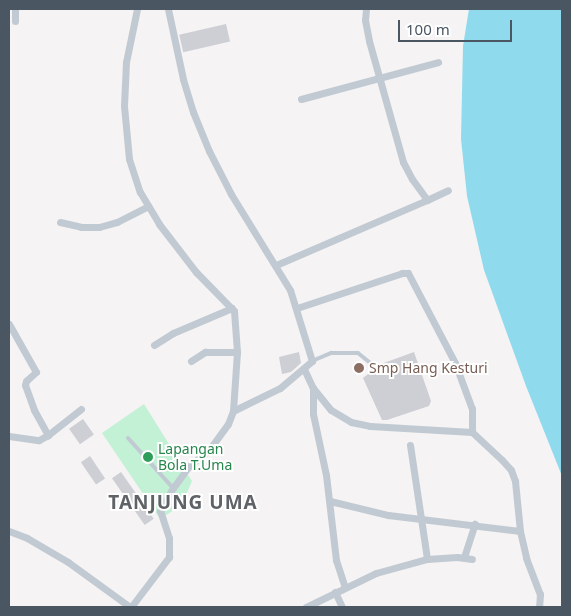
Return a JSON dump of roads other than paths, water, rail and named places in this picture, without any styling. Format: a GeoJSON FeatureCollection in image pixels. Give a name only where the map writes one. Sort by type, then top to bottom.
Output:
{"type":"FeatureCollection","features":[{"type":"Feature","properties":{"kind":"street"},"geometry":{"type":"LineString","coordinates":[[15,9],[15,21]]}},
{"type":"Feature","properties":{"kind":"street"},"geometry":{"type":"LineString","coordinates":[[9,531],[27,538],[68,562],[131,607],[169,557],[169,538],[160,511],[172,488],[188,467],[209,450],[228,424],[233,411],[237,352],[236,321],[232,308],[196,272],[148,206],[133,173],[125,130],[126,62],[137,9]]}},
{"type":"Feature","properties":{"kind":"street"},"geometry":{"type":"LineString","coordinates":[[168,9],[188,100],[209,151],[236,201],[276,265],[297,308],[312,361],[280,388],[233,411]]}},
{"type":"Feature","properties":{"kind":"street"},"geometry":{"type":"LineString","coordinates":[[366,9],[365,20],[369,41],[403,162],[427,200]]}},
{"type":"Feature","properties":{"kind":"street"},"geometry":{"type":"LineString","coordinates":[[301,99],[438,62]]}},
{"type":"Feature","properties":{"kind":"street"},"geometry":{"type":"LineString","coordinates":[[276,265],[448,190]]}},
{"type":"Feature","properties":{"kind":"street"},"geometry":{"type":"LineString","coordinates":[[60,222],[81,228],[99,226],[117,222],[148,206]]}},
{"type":"Feature","properties":{"kind":"street"},"geometry":{"type":"LineString","coordinates":[[297,308],[402,273],[408,273],[455,363],[472,409],[472,432]]}},
{"type":"Feature","properties":{"kind":"street"},"geometry":{"type":"LineString","coordinates":[[154,345],[173,333],[232,308]]}},
{"type":"Feature","properties":{"kind":"street"},"geometry":{"type":"LineString","coordinates":[[9,324],[36,372],[26,381],[25,385],[34,410],[48,435]]}},
{"type":"Feature","properties":{"kind":"street"},"geometry":{"type":"LineString","coordinates":[[191,361],[205,352],[237,352]]}},
{"type":"Feature","properties":{"kind":"street"},"geometry":{"type":"LineString","coordinates":[[304,369],[313,388],[332,410],[351,422],[370,426],[472,432],[511,470],[516,481],[520,531],[526,558],[540,594],[539,607]]}},
{"type":"Feature","properties":{"kind":"street"},"geometry":{"type":"LineString","coordinates":[[313,388],[313,414],[330,501],[336,560],[346,587]]}},
{"type":"Feature","properties":{"kind":"street"},"geometry":{"type":"LineString","coordinates":[[9,436],[39,440],[81,409]]}},
{"type":"Feature","properties":{"kind":"street"},"geometry":{"type":"LineString","coordinates":[[410,445],[427,559]]}},
{"type":"Feature","properties":{"kind":"street"},"geometry":{"type":"LineString","coordinates":[[330,501],[388,515],[475,524],[520,531]]}},
{"type":"Feature","properties":{"kind":"street"},"geometry":{"type":"LineString","coordinates":[[306,607],[376,573],[427,559],[468,558],[475,524]]}},
{"type":"Feature","properties":{"kind":"street"},"geometry":{"type":"LineString","coordinates":[[335,592],[342,607]]}},
{"type":"Feature","properties":{"kind":"lane"},"geometry":{"type":"LineString","coordinates":[[312,361],[331,352],[358,353],[373,365]]}},
{"type":"Feature","properties":{"kind":"lane"},"geometry":{"type":"LineString","coordinates":[[128,438],[172,488]]}},
{"type":"Feature","properties":{"kind":"water"},"geometry":{"type":"Polygon","coordinates":[[[469,9],[562,9],[562,476],[526,386],[484,270],[467,196],[461,139],[463,46],[469,9]]]}},
{"type":"Feature","properties":{"kind":"place","name":"Smp Hang Kesturi"},"geometry":{"type":"Point","coordinates":[359,368]}},
{"type":"Feature","properties":{"kind":"place","name":"Lapangan Bola T.Uma"},"geometry":{"type":"Point","coordinates":[148,457]}},
{"type":"Feature","properties":{"kind":"district","name":"TANJUNG UMA"},"geometry":{"type":"Point","coordinates":[183,503]}}]}
